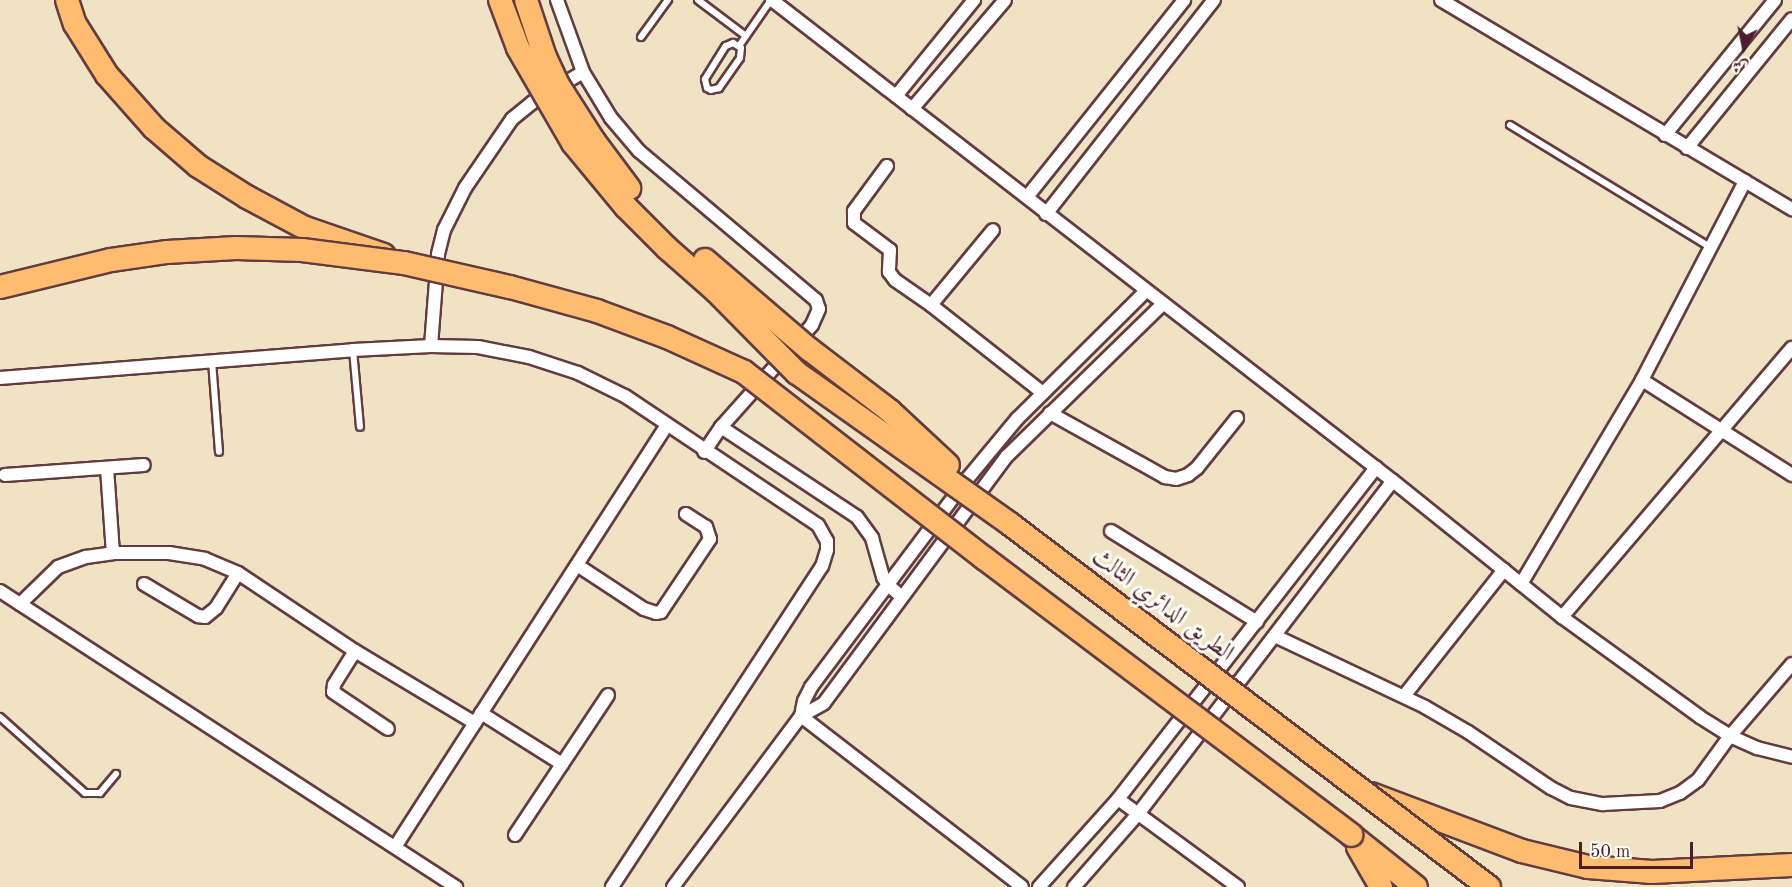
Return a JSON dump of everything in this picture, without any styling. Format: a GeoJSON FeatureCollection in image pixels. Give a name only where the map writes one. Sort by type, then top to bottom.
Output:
{"type":"FeatureCollection","features":[{"type":"Feature","properties":{"kind":"highway"},"geometry":{"type":"LineString","coordinates":[[67,0],[75,24],[107,75],[154,128],[198,166],[247,197],[305,228],[404,262],[510,287],[597,311],[667,338],[744,372],[1416,887]]}},
{"type":"Feature","properties":{"kind":"highway","name":"الطريق الدائري الثالث"},"geometry":{"type":"LineString","coordinates":[[500,0],[518,48],[573,143],[650,232],[716,291],[797,373],[1010,524],[1356,789],[1489,887]]}},
{"type":"Feature","properties":{"kind":"highway"},"geometry":{"type":"LineString","coordinates":[[526,0],[545,57],[558,85],[594,141],[655,219],[809,349],[890,411],[1010,524]]}},
{"type":"Feature","properties":{"kind":"highway"},"geometry":{"type":"LineString","coordinates":[[0,287],[111,260],[167,252],[236,248],[302,250],[404,262]]}},
{"type":"Feature","properties":{"kind":"highway"},"geometry":{"type":"LineString","coordinates":[[1356,789],[1534,854],[1619,871],[1680,871],[1792,865]]}},
{"type":"Feature","properties":{"kind":"highway"},"geometry":{"type":"LineString","coordinates":[[1351,835],[1381,887]]}},
{"type":"Feature","properties":{"kind":"street"},"geometry":{"type":"LineString","coordinates":[[557,0],[570,43],[583,72],[611,118],[639,151],[816,300],[819,309],[812,325],[721,427],[704,452]]}},
{"type":"Feature","properties":{"kind":"street"},"geometry":{"type":"LineString","coordinates":[[772,0],[1376,467],[1563,617],[1700,717],[1730,736],[1757,748],[1792,757]]}},
{"type":"Feature","properties":{"kind":"street"},"geometry":{"type":"LineString","coordinates":[[896,96],[974,0]]}},
{"type":"Feature","properties":{"kind":"street"},"geometry":{"type":"LineString","coordinates":[[912,109],[1005,0]]}},
{"type":"Feature","properties":{"kind":"street"},"geometry":{"type":"LineString","coordinates":[[1027,197],[1184,0]]}},
{"type":"Feature","properties":{"kind":"street"},"geometry":{"type":"LineString","coordinates":[[1046,214],[1214,0]]}},
{"type":"Feature","properties":{"kind":"street"},"geometry":{"type":"LineString","coordinates":[[1441,0],[1792,209]]}},
{"type":"Feature","properties":{"kind":"street"},"geometry":{"type":"LineString","coordinates":[[1665,135],[1775,0]]}},
{"type":"Feature","properties":{"kind":"street"},"geometry":{"type":"LineString","coordinates":[[1687,148],[1792,19]]}},
{"type":"Feature","properties":{"kind":"street"},"geometry":{"type":"LineString","coordinates":[[431,346],[438,254],[444,230],[465,188],[512,120],[533,102],[583,72]]}},
{"type":"Feature","properties":{"kind":"street"},"geometry":{"type":"LineString","coordinates":[[887,166],[854,211],[852,219],[856,226],[890,250],[891,277],[931,305],[1043,393]]}},
{"type":"Feature","properties":{"kind":"street"},"geometry":{"type":"LineString","coordinates":[[1521,584],[1642,380],[1745,181]]}},
{"type":"Feature","properties":{"kind":"street"},"geometry":{"type":"LineString","coordinates":[[931,305],[993,230]]}},
{"type":"Feature","properties":{"kind":"street"},"geometry":{"type":"LineString","coordinates":[[673,887],[801,716],[807,694],[995,444],[1146,291]]}},
{"type":"Feature","properties":{"kind":"street"},"geometry":{"type":"LineString","coordinates":[[801,716],[824,703],[1006,456],[1163,304]]}},
{"type":"Feature","properties":{"kind":"street"},"geometry":{"type":"LineString","coordinates":[[0,378],[352,350],[431,346],[478,348],[539,360],[578,373],[625,396],[704,452],[818,525],[824,532],[827,550],[822,566],[612,887]]}},
{"type":"Feature","properties":{"kind":"street"},"geometry":{"type":"LineString","coordinates":[[1563,617],[1792,348]]}},
{"type":"Feature","properties":{"kind":"street"},"geometry":{"type":"LineString","coordinates":[[1642,380],[1792,475]]}},
{"type":"Feature","properties":{"kind":"street"},"geometry":{"type":"LineString","coordinates":[[1050,413],[1165,477],[1176,479],[1188,476],[1197,468],[1238,418]]}},
{"type":"Feature","properties":{"kind":"street"},"geometry":{"type":"LineString","coordinates":[[395,847],[668,425]]}},
{"type":"Feature","properties":{"kind":"street"},"geometry":{"type":"LineString","coordinates":[[721,427],[857,517],[872,538],[879,569],[888,585],[902,597]]}},
{"type":"Feature","properties":{"kind":"street"},"geometry":{"type":"LineString","coordinates":[[5,475],[144,465]]}},
{"type":"Feature","properties":{"kind":"street"},"geometry":{"type":"LineString","coordinates":[[1039,887],[1118,799],[1376,467]]}},
{"type":"Feature","properties":{"kind":"street"},"geometry":{"type":"LineString","coordinates":[[107,468],[113,553]]}},
{"type":"Feature","properties":{"kind":"street"},"geometry":{"type":"LineString","coordinates":[[1074,887],[1138,814],[1393,481]]}},
{"type":"Feature","properties":{"kind":"street"},"geometry":{"type":"LineString","coordinates":[[577,565],[644,609],[656,613],[661,612],[710,539],[706,527],[686,514]]}},
{"type":"Feature","properties":{"kind":"street"},"geometry":{"type":"LineString","coordinates":[[1111,531],[1257,622]]}},
{"type":"Feature","properties":{"kind":"street"},"geometry":{"type":"LineString","coordinates":[[20,603],[58,567],[86,557],[113,553],[187,555],[213,562],[238,573],[355,651],[562,764]]}},
{"type":"Feature","properties":{"kind":"street"},"geometry":{"type":"LineString","coordinates":[[1404,696],[1504,570]]}},
{"type":"Feature","properties":{"kind":"street"},"geometry":{"type":"LineString","coordinates":[[144,584],[198,616],[205,616],[216,608],[238,573]]}},
{"type":"Feature","properties":{"kind":"street"},"geometry":{"type":"LineString","coordinates":[[0,591],[456,887]]}},
{"type":"Feature","properties":{"kind":"street"},"geometry":{"type":"LineString","coordinates":[[1275,636],[1404,696],[1468,732],[1551,788],[1571,798],[1603,804],[1660,801],[1680,794],[1698,780],[1730,736],[1792,664]]}},
{"type":"Feature","properties":{"kind":"street"},"geometry":{"type":"LineString","coordinates":[[355,651],[334,685],[333,692],[388,729]]}},
{"type":"Feature","properties":{"kind":"street"},"geometry":{"type":"LineString","coordinates":[[515,835],[608,695]]}},
{"type":"Feature","properties":{"kind":"street"},"geometry":{"type":"LineString","coordinates":[[801,716],[1022,887]]}},
{"type":"Feature","properties":{"kind":"street"},"geometry":{"type":"LineString","coordinates":[[1118,799],[1238,887]]}},
{"type":"Feature","properties":{"kind":"lane"},"geometry":{"type":"LineString","coordinates":[[641,37],[668,0]]}},
{"type":"Feature","properties":{"kind":"lane"},"geometry":{"type":"LineString","coordinates":[[698,0],[746,36]]}},
{"type":"Feature","properties":{"kind":"lane"},"geometry":{"type":"LineString","coordinates":[[739,46],[772,0]]}},
{"type":"Feature","properties":{"kind":"lane"},"geometry":{"type":"LineString","coordinates":[[733,43],[739,46],[742,52],[740,58],[722,85],[716,90],[707,88],[705,79],[726,46],[733,43]]}},
{"type":"Feature","properties":{"kind":"lane"},"geometry":{"type":"LineString","coordinates":[[1510,125],[1711,247]]}},
{"type":"Feature","properties":{"kind":"lane"},"geometry":{"type":"LineString","coordinates":[[352,350],[360,427]]}},
{"type":"Feature","properties":{"kind":"lane"},"geometry":{"type":"LineString","coordinates":[[212,361],[219,452]]}},
{"type":"Feature","properties":{"kind":"lane"},"geometry":{"type":"LineString","coordinates":[[0,717],[85,793],[100,793],[116,774]]}}]}
